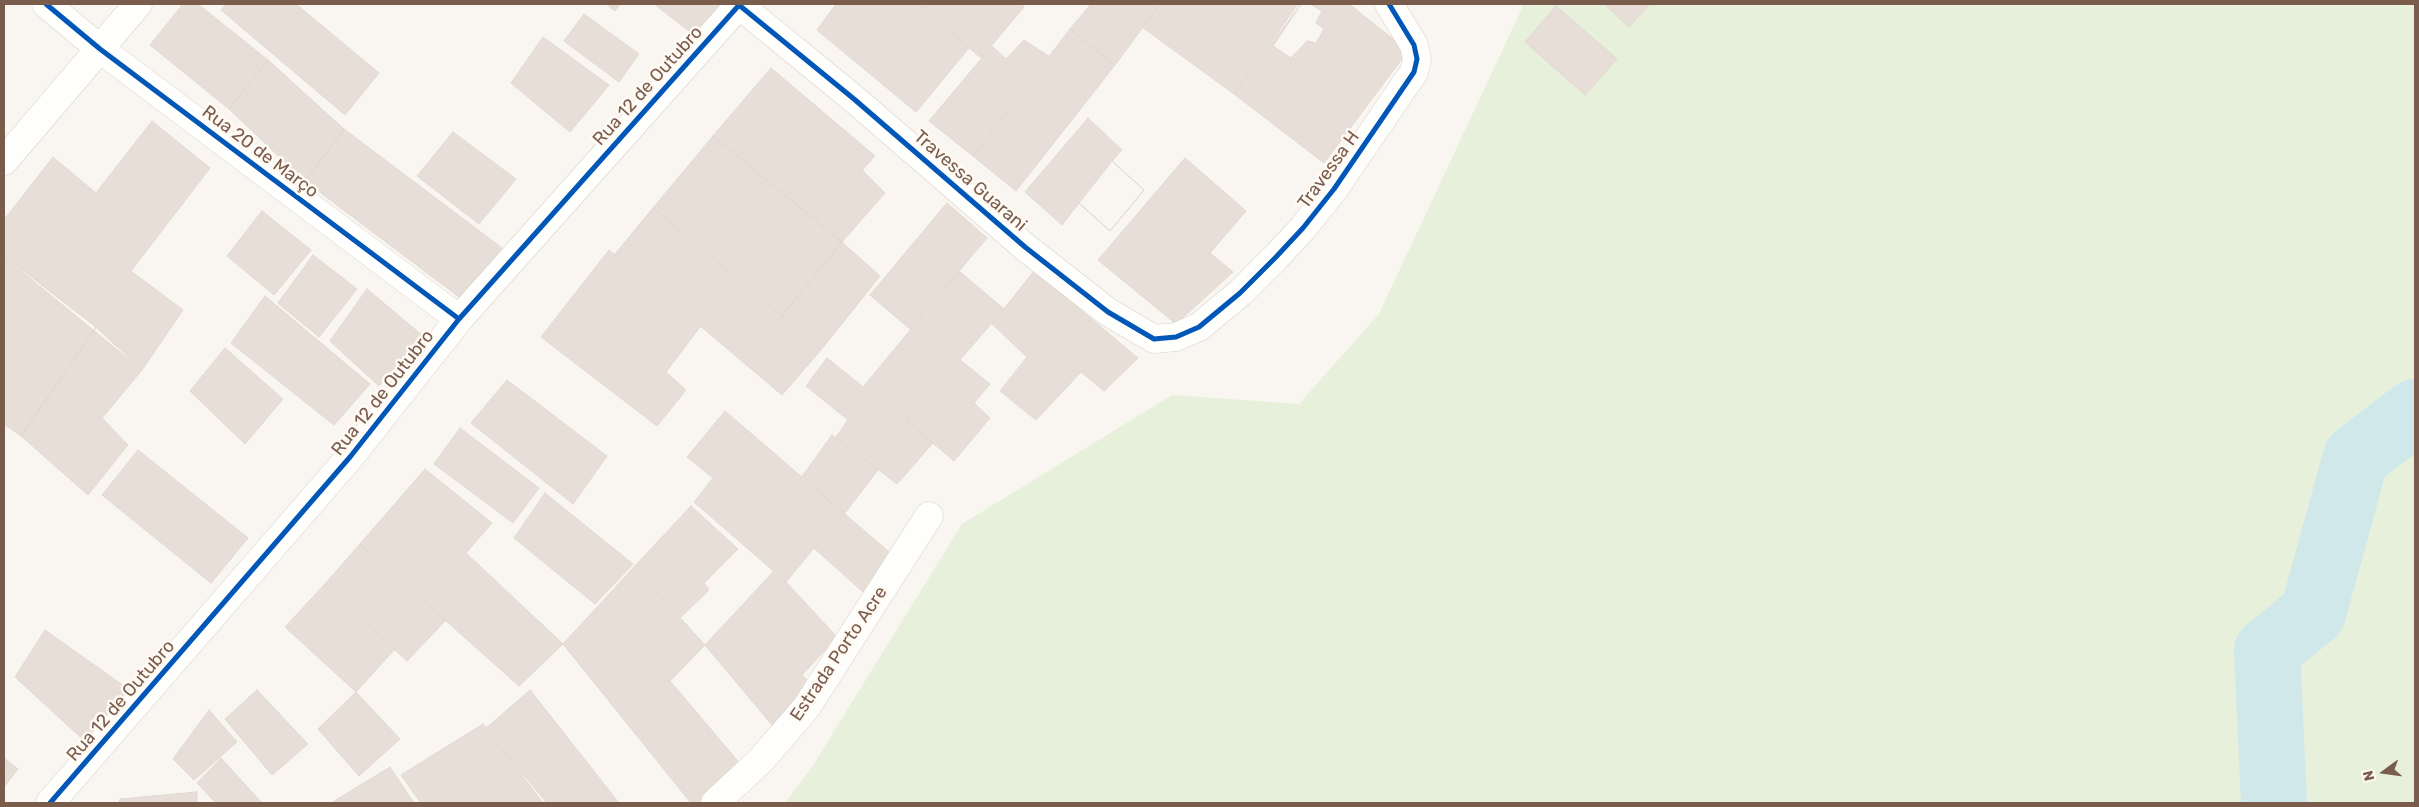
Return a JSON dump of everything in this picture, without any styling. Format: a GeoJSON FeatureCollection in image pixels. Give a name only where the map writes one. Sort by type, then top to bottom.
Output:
{"type":"FeatureCollection","features":[{"type":"Feature","properties":{"kind":"street","name":"Rua 20 de Março"},"geometry":{"type":"LineString","coordinates":[[46,4],[100,49],[459,319]]}},
{"type":"Feature","properties":{"kind":"street"},"geometry":{"type":"LineString","coordinates":[[4,161],[138,4]]}},
{"type":"Feature","properties":{"kind":"street","name":"Travessa Guarani"},"geometry":{"type":"LineString","coordinates":[[740,4],[854,99],[1025,247],[1108,312],[1154,338],[1176,337],[1199,327]]}},
{"type":"Feature","properties":{"kind":"street","name":"Rua 12 de Outubro"},"geometry":{"type":"LineString","coordinates":[[50,803],[350,457],[459,319],[740,4]]}},
{"type":"Feature","properties":{"kind":"street","name":"Travessa H"},"geometry":{"type":"LineString","coordinates":[[1199,327],[1240,293],[1303,228],[1334,189],[1414,72],[1417,58],[1414,44],[1388,4]]}},
{"type":"Feature","properties":{"kind":"street","name":"Estrada Porto Acre"},"geometry":{"type":"LineString","coordinates":[[715,803],[761,760],[806,708],[929,516]]}},
{"type":"Feature","properties":{"kind":"green space"},"geometry":{"type":"Polygon","coordinates":[[[1524,4],[2415,4],[2415,803],[785,803],[812,767],[962,524],[1172,395],[1299,404],[1379,314],[1524,4]]]}},
{"type":"Feature","properties":{"kind":"building"},"geometry":{"type":"Polygon","coordinates":[[[183,4],[198,4],[268,60],[229,109],[150,45],[183,4]]]}},
{"type":"Feature","properties":{"kind":"building"},"geometry":{"type":"Polygon","coordinates":[[[226,4],[296,4],[379,73],[345,115],[221,10],[226,4]]]}},
{"type":"Feature","properties":{"kind":"building"},"geometry":{"type":"Polygon","coordinates":[[[606,4],[621,4],[615,11],[606,4]]]}},
{"type":"Feature","properties":{"kind":"building"},"geometry":{"type":"Polygon","coordinates":[[[654,4],[720,4],[694,35],[654,4]]]}},
{"type":"Feature","properties":{"kind":"building"},"geometry":{"type":"Polygon","coordinates":[[[836,4],[919,4],[969,48],[916,112],[817,30],[836,4]]]}},
{"type":"Feature","properties":{"kind":"building"},"geometry":{"type":"Polygon","coordinates":[[[919,4],[1020,4],[1024,7],[981,58],[919,4]]]}},
{"type":"Feature","properties":{"kind":"building"},"geometry":{"type":"Polygon","coordinates":[[[1091,4],[1160,4],[1115,65],[1070,29],[1091,4]]]}},
{"type":"Feature","properties":{"kind":"building"},"geometry":{"type":"Polygon","coordinates":[[[1160,4],[1298,4],[1234,94],[1142,27],[1160,4]]]}},
{"type":"Feature","properties":{"kind":"building"},"geometry":{"type":"Polygon","coordinates":[[[1301,4],[1349,4],[1408,51],[1324,163],[1234,94],[1301,4]]]}},
{"type":"Feature","properties":{"kind":"building"},"geometry":{"type":"Polygon","coordinates":[[[1301,4],[1310,4],[1322,11],[1316,23],[1324,29],[1316,43],[1307,41],[1291,58],[1273,46],[1301,4]]]}},
{"type":"Feature","properties":{"kind":"building"},"geometry":{"type":"Polygon","coordinates":[[[1604,4],[1650,4],[1629,27],[1604,4]]]}},
{"type":"Feature","properties":{"kind":"building"},"geometry":{"type":"Polygon","coordinates":[[[1556,6],[1617,59],[1585,95],[1525,42],[1556,6]]]}},
{"type":"Feature","properties":{"kind":"building"},"geometry":{"type":"Polygon","coordinates":[[[584,14],[639,54],[619,82],[564,41],[584,14]]]}},
{"type":"Feature","properties":{"kind":"building"},"geometry":{"type":"Polygon","coordinates":[[[1070,29],[1115,65],[1016,191],[973,156],[1070,29]]]}},
{"type":"Feature","properties":{"kind":"building"},"geometry":{"type":"Polygon","coordinates":[[[543,37],[609,85],[570,132],[511,83],[543,37]]]}},
{"type":"Feature","properties":{"kind":"building"},"geometry":{"type":"Polygon","coordinates":[[[1024,40],[1050,57],[973,156],[929,121],[992,46],[1006,59],[1024,40]]]}},
{"type":"Feature","properties":{"kind":"building"},"geometry":{"type":"Polygon","coordinates":[[[268,60],[344,129],[305,181],[229,109],[268,60]]]}},
{"type":"Feature","properties":{"kind":"building"},"geometry":{"type":"Polygon","coordinates":[[[771,68],[875,156],[862,170],[885,193],[842,242],[713,136],[771,68]]]}},
{"type":"Feature","properties":{"kind":"building"},"geometry":{"type":"Polygon","coordinates":[[[1088,118],[1122,150],[1112,161],[1144,190],[1110,231],[1079,203],[1062,225],[1025,192],[1088,118]]]}},
{"type":"Feature","properties":{"kind":"building"},"geometry":{"type":"Polygon","coordinates":[[[152,121],[210,168],[131,271],[183,310],[142,370],[4,257],[4,220],[53,157],[96,193],[152,121]]]}},
{"type":"Feature","properties":{"kind":"building"},"geometry":{"type":"Polygon","coordinates":[[[344,129],[502,248],[463,300],[305,181],[344,129]]]}},
{"type":"Feature","properties":{"kind":"building"},"geometry":{"type":"Polygon","coordinates":[[[453,132],[516,179],[479,224],[417,176],[453,132]]]}},
{"type":"Feature","properties":{"kind":"building"},"geometry":{"type":"Polygon","coordinates":[[[713,136],[842,242],[782,316],[653,208],[713,136]]]}},
{"type":"Feature","properties":{"kind":"building"},"geometry":{"type":"Polygon","coordinates":[[[1185,158],[1246,211],[1210,253],[1233,272],[1176,324],[1098,260],[1185,158]]]}},
{"type":"Feature","properties":{"kind":"building"},"geometry":{"type":"Polygon","coordinates":[[[1112,161],[1144,190],[1110,231],[1079,203],[1112,161]]]}},
{"type":"Feature","properties":{"kind":"building"},"geometry":{"type":"Polygon","coordinates":[[[947,203],[987,238],[910,329],[870,295],[947,203]]]}},
{"type":"Feature","properties":{"kind":"building"},"geometry":{"type":"Polygon","coordinates":[[[653,208],[821,350],[782,395],[615,254],[653,208]]]}},
{"type":"Feature","properties":{"kind":"building"},"geometry":{"type":"Polygon","coordinates":[[[262,211],[311,250],[274,295],[227,256],[262,211]]]}},
{"type":"Feature","properties":{"kind":"building"},"geometry":{"type":"Polygon","coordinates":[[[842,242],[880,276],[821,350],[782,316],[842,242]]]}},
{"type":"Feature","properties":{"kind":"building"},"geometry":{"type":"Polygon","coordinates":[[[609,250],[700,327],[666,372],[686,390],[657,426],[541,337],[609,250]]]}},
{"type":"Feature","properties":{"kind":"building"},"geometry":{"type":"Polygon","coordinates":[[[313,255],[357,289],[319,337],[278,303],[313,255]]]}},
{"type":"Feature","properties":{"kind":"building"},"geometry":{"type":"Polygon","coordinates":[[[4,256],[96,327],[21,436],[4,424],[4,256]]]}},
{"type":"Feature","properties":{"kind":"building"},"geometry":{"type":"Polygon","coordinates":[[[959,271],[1004,309],[907,421],[864,386],[959,271]]]}},
{"type":"Feature","properties":{"kind":"building"},"geometry":{"type":"Polygon","coordinates":[[[1034,271],[1138,358],[1104,391],[1081,372],[1036,420],[1000,391],[1027,357],[992,324],[1034,271]]]}},
{"type":"Feature","properties":{"kind":"building"},"geometry":{"type":"Polygon","coordinates":[[[367,289],[423,336],[379,386],[330,341],[367,289]]]}},
{"type":"Feature","properties":{"kind":"building"},"geometry":{"type":"Polygon","coordinates":[[[265,296],[370,384],[334,425],[231,343],[265,296]]]}},
{"type":"Feature","properties":{"kind":"building"},"geometry":{"type":"Polygon","coordinates":[[[96,327],[142,370],[102,418],[128,445],[88,495],[21,436],[96,327]]]}},
{"type":"Feature","properties":{"kind":"building"},"geometry":{"type":"Polygon","coordinates":[[[225,348],[283,399],[245,444],[190,391],[225,348]]]}},
{"type":"Feature","properties":{"kind":"building"},"geometry":{"type":"Polygon","coordinates":[[[827,358],[933,443],[897,484],[836,437],[848,420],[806,386],[827,358]]]}},
{"type":"Feature","properties":{"kind":"building"},"geometry":{"type":"Polygon","coordinates":[[[959,359],[990,384],[974,403],[990,418],[954,461],[907,421],[959,359]]]}},
{"type":"Feature","properties":{"kind":"building"},"geometry":{"type":"Polygon","coordinates":[[[507,380],[607,456],[573,504],[471,423],[507,380]]]}},
{"type":"Feature","properties":{"kind":"building"},"geometry":{"type":"Polygon","coordinates":[[[725,411],[895,557],[863,592],[814,548],[786,582],[694,502],[713,478],[687,457],[725,411]]]}},
{"type":"Feature","properties":{"kind":"building"},"geometry":{"type":"Polygon","coordinates":[[[460,428],[539,488],[513,523],[434,464],[460,428]]]}},
{"type":"Feature","properties":{"kind":"building"},"geometry":{"type":"Polygon","coordinates":[[[832,435],[878,470],[845,513],[801,478],[832,435]]]}},
{"type":"Feature","properties":{"kind":"building"},"geometry":{"type":"Polygon","coordinates":[[[138,450],[248,538],[211,583],[102,495],[138,450]]]}},
{"type":"Feature","properties":{"kind":"building"},"geometry":{"type":"Polygon","coordinates":[[[425,469],[492,523],[466,553],[563,644],[519,686],[360,544],[425,469]]]}},
{"type":"Feature","properties":{"kind":"building"},"geometry":{"type":"Polygon","coordinates":[[[545,493],[633,564],[595,604],[514,538],[545,493]]]}},
{"type":"Feature","properties":{"kind":"building"},"geometry":{"type":"Polygon","coordinates":[[[691,506],[738,549],[704,583],[709,590],[681,617],[634,567],[691,506]]]}},
{"type":"Feature","properties":{"kind":"building"},"geometry":{"type":"Polygon","coordinates":[[[360,544],[446,620],[407,661],[324,585],[360,544]]]}},
{"type":"Feature","properties":{"kind":"building"},"geometry":{"type":"Polygon","coordinates":[[[634,567],[705,645],[670,681],[742,766],[700,803],[691,803],[563,644],[634,567]]]}},
{"type":"Feature","properties":{"kind":"building"},"geometry":{"type":"Polygon","coordinates":[[[773,572],[786,582],[837,637],[802,675],[812,686],[772,725],[705,645],[773,572]]]}},
{"type":"Feature","properties":{"kind":"building"},"geometry":{"type":"Polygon","coordinates":[[[324,585],[395,649],[356,692],[285,627],[324,585]]]}},
{"type":"Feature","properties":{"kind":"building"},"geometry":{"type":"Polygon","coordinates":[[[45,630],[131,691],[89,745],[15,677],[45,630]]]}},
{"type":"Feature","properties":{"kind":"building"},"geometry":{"type":"Polygon","coordinates":[[[257,690],[308,744],[272,775],[225,719],[257,690]]]}},
{"type":"Feature","properties":{"kind":"building"},"geometry":{"type":"Polygon","coordinates":[[[530,690],[619,803],[547,803],[485,729],[530,690]]]}},
{"type":"Feature","properties":{"kind":"building"},"geometry":{"type":"Polygon","coordinates":[[[356,692],[400,739],[359,776],[318,729],[356,692]]]}},
{"type":"Feature","properties":{"kind":"building"},"geometry":{"type":"Polygon","coordinates":[[[209,710],[237,742],[194,780],[173,759],[209,710]]]}},
{"type":"Feature","properties":{"kind":"building"},"geometry":{"type":"Polygon","coordinates":[[[483,724],[543,803],[421,803],[401,775],[483,724]]]}},
{"type":"Feature","properties":{"kind":"building"},"geometry":{"type":"Polygon","coordinates":[[[4,758],[18,769],[4,787],[4,758]]]}},
{"type":"Feature","properties":{"kind":"building"},"geometry":{"type":"Polygon","coordinates":[[[221,758],[262,803],[216,803],[197,783],[221,758]]]}},
{"type":"Feature","properties":{"kind":"building"},"geometry":{"type":"Polygon","coordinates":[[[390,767],[414,803],[331,803],[390,767]]]}},
{"type":"Feature","properties":{"kind":"building"},"geometry":{"type":"Polygon","coordinates":[[[197,792],[197,803],[119,803],[120,799],[197,792]]]}},
{"type":"Feature","properties":{"kind":"waterway"},"geometry":{"type":"LineString","coordinates":[[2274,803],[2267,651],[2313,613],[2356,457],[2415,412]]}},
{"type":"Feature","properties":{"kind":"cycle path"},"geometry":{"type":"LineString","coordinates":[[46,4],[100,49],[459,319]]}},
{"type":"Feature","properties":{"kind":"cycle path"},"geometry":{"type":"LineString","coordinates":[[50,803],[350,457],[459,319],[740,4]]}},
{"type":"Feature","properties":{"kind":"cycle path"},"geometry":{"type":"LineString","coordinates":[[739,5],[854,99],[1025,247],[1108,312],[1154,339],[1176,337],[1199,327],[1240,293],[1303,228],[1334,189],[1414,72],[1417,59],[1414,45],[1389,4]]}}]}
